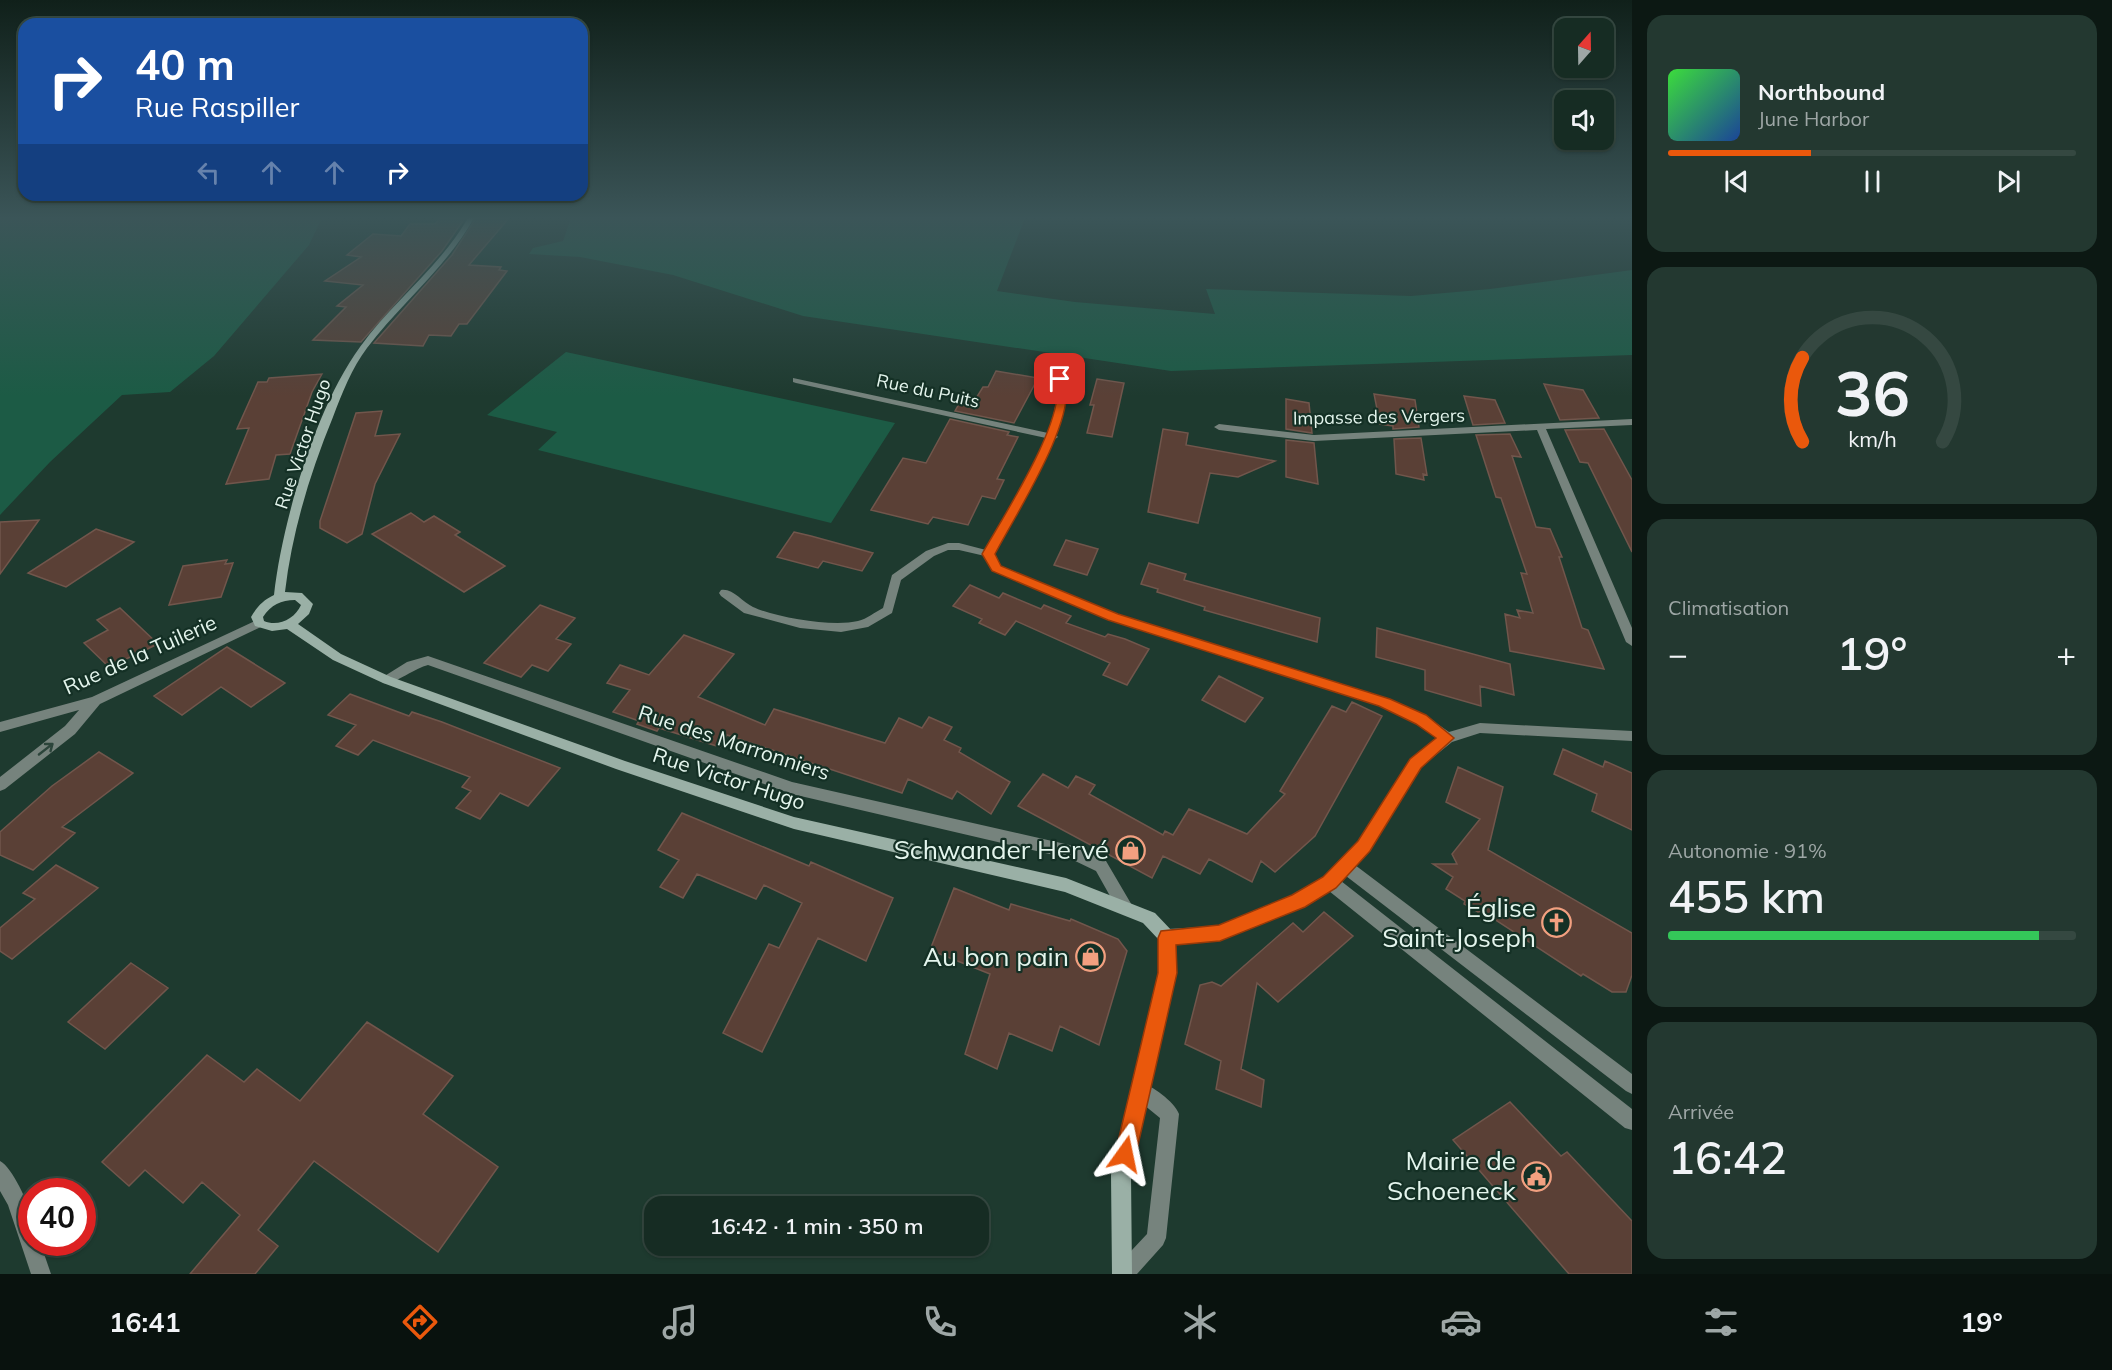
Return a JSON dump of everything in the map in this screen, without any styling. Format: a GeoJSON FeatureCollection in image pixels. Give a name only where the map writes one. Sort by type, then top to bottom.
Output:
{"type":"FeatureCollection","features":[{"type":"Feature","properties":{"kind":"street","name":"Rue Victor Hugo"},"geometry":{"type":"LineString","coordinates":[[279,598],[279,585],[292,531],[312,461],[348,371],[393,311],[424,277]]}},
{"type":"Feature","properties":{"kind":"street"},"geometry":{"type":"LineString","coordinates":[[989,554],[1053,436],[1064,388],[1060,379]]}},
{"type":"Feature","properties":{"kind":"street","name":"Rue du Puits"},"geometry":{"type":"LineString","coordinates":[[796,380],[1053,436]]}},
{"type":"Feature","properties":{"kind":"street","name":"Impasse des Vergers"},"geometry":{"type":"LineString","coordinates":[[1219,427],[1314,438],[1632,422]]}},
{"type":"Feature","properties":{"kind":"street"},"geometry":{"type":"LineString","coordinates":[[1540,427],[1632,642]]}},
{"type":"Feature","properties":{"kind":"street"},"geometry":{"type":"LineString","coordinates":[[725,593],[748,610],[800,624],[841,628],[864,624],[888,610],[896,578],[939,549],[951,545],[989,554],[997,568],[1113,617],[1385,702],[1421,720],[1447,738]]}},
{"type":"Feature","properties":{"kind":"street"},"geometry":{"type":"LineString","coordinates":[[298,596],[307,604],[304,613],[289,624],[267,627],[259,623],[257,617],[260,609],[279,598],[298,596]]}},
{"type":"Feature","properties":{"kind":"street","name":"Rue de la Tuilerie"},"geometry":{"type":"LineString","coordinates":[[0,727],[95,700],[151,676],[259,623]]}},
{"type":"Feature","properties":{"kind":"street","name":"Rue Victor Hugo"},"geometry":{"type":"LineString","coordinates":[[289,624],[338,657],[387,680],[621,765],[794,823],[1066,885],[1149,918],[1167,938]]}},
{"type":"Feature","properties":{"kind":"street","name":"Rue des Marronniers"},"geometry":{"type":"LineString","coordinates":[[387,680],[411,665],[428,660],[792,788],[1074,853],[1101,866],[1125,907]]}},
{"type":"Feature","properties":{"kind":"street"},"geometry":{"type":"LineString","coordinates":[[0,785],[70,730],[95,700]]}},
{"type":"Feature","properties":{"kind":"street"},"geometry":{"type":"LineString","coordinates":[[1123,1274],[1121,1175],[1168,973],[1167,938],[1220,933],[1298,901],[1330,882],[1346,867],[1384,818],[1415,764],[1447,738],[1480,728],[1632,736]]}},
{"type":"Feature","properties":{"kind":"street"},"geometry":{"type":"LineString","coordinates":[[1346,867],[1632,1085]]}},
{"type":"Feature","properties":{"kind":"street"},"geometry":{"type":"LineString","coordinates":[[1330,882],[1632,1121]]}},
{"type":"Feature","properties":{"kind":"street"},"geometry":{"type":"LineString","coordinates":[[1123,1274],[1156,1238],[1170,1114],[1139,1090]]}},
{"type":"Feature","properties":{"kind":"street"},"geometry":{"type":"LineString","coordinates":[[0,1171],[16,1201],[41,1274]]}},
{"type":"Feature","properties":{"kind":"green space"},"geometry":{"type":"Polygon","coordinates":[[[0,277],[281,277],[214,356],[170,392],[122,395],[50,462],[0,515],[0,277]]]}},
{"type":"Feature","properties":{"kind":"green space"},"geometry":{"type":"Polygon","coordinates":[[[681,277],[1002,277],[997,291],[1075,302],[1215,314],[1206,289],[1411,296],[1490,289],[1576,277],[1632,277],[1632,355],[1171,371],[803,316],[681,277]]]}},
{"type":"Feature","properties":{"kind":"green space"},"geometry":{"type":"Polygon","coordinates":[[[566,352],[895,423],[831,523],[538,450],[557,432],[487,415],[566,352]]]}},
{"type":"Feature","properties":{"kind":"building"},"geometry":{"type":"Polygon","coordinates":[[[330,277],[418,277],[361,342],[313,340],[346,307],[337,306],[363,285],[325,281],[330,277]]]}},
{"type":"Feature","properties":{"kind":"building"},"geometry":{"type":"Polygon","coordinates":[[[432,277],[502,277],[467,324],[459,324],[451,336],[429,335],[423,346],[374,343],[432,277]]]}},
{"type":"Feature","properties":{"kind":"building"},"geometry":{"type":"Polygon","coordinates":[[[996,371],[1038,378],[1014,423],[955,411],[963,397],[975,400],[983,387],[988,387],[996,371]]]}},
{"type":"Feature","properties":{"kind":"building"},"geometry":{"type":"Polygon","coordinates":[[[322,374],[312,392],[290,454],[276,455],[269,479],[226,484],[249,428],[237,429],[258,382],[267,382],[269,378],[322,374]]]}},
{"type":"Feature","properties":{"kind":"building"},"geometry":{"type":"Polygon","coordinates":[[[1097,379],[1124,383],[1112,437],[1087,433],[1094,405],[1090,405],[1097,379]]]}},
{"type":"Feature","properties":{"kind":"building"},"geometry":{"type":"Polygon","coordinates":[[[1544,384],[1583,390],[1599,418],[1560,420],[1544,384]]]}},
{"type":"Feature","properties":{"kind":"building"},"geometry":{"type":"Polygon","coordinates":[[[1374,394],[1415,400],[1419,427],[1393,429],[1393,426],[1380,424],[1374,394]]]}},
{"type":"Feature","properties":{"kind":"building"},"geometry":{"type":"Polygon","coordinates":[[[1464,396],[1495,400],[1505,423],[1473,425],[1464,396]]]}},
{"type":"Feature","properties":{"kind":"building"},"geometry":{"type":"Polygon","coordinates":[[[1286,399],[1309,403],[1312,433],[1286,429],[1286,399]]]}},
{"type":"Feature","properties":{"kind":"building"},"geometry":{"type":"Polygon","coordinates":[[[382,411],[375,436],[400,434],[375,484],[362,534],[347,543],[320,528],[320,521],[356,413],[382,411]]]}},
{"type":"Feature","properties":{"kind":"building"},"geometry":{"type":"Polygon","coordinates":[[[950,419],[1009,432],[1007,435],[1018,437],[997,479],[1004,480],[995,499],[982,496],[968,525],[933,517],[928,524],[871,510],[903,458],[926,463],[950,419]]]}},
{"type":"Feature","properties":{"kind":"building"},"geometry":{"type":"Polygon","coordinates":[[[1163,429],[1188,433],[1186,445],[1275,461],[1238,477],[1210,473],[1198,523],[1148,512],[1163,429]]]}},
{"type":"Feature","properties":{"kind":"building"},"geometry":{"type":"Polygon","coordinates":[[[1604,429],[1632,480],[1632,552],[1588,463],[1580,462],[1565,430],[1604,429]]]}},
{"type":"Feature","properties":{"kind":"building"},"geometry":{"type":"Polygon","coordinates":[[[1510,434],[1521,457],[1512,456],[1536,527],[1550,529],[1562,557],[1559,557],[1582,628],[1588,630],[1604,669],[1510,651],[1505,614],[1520,618],[1517,610],[1533,613],[1521,573],[1527,574],[1501,498],[1496,497],[1476,435],[1510,434]]]}},
{"type":"Feature","properties":{"kind":"building"},"geometry":{"type":"Polygon","coordinates":[[[1421,438],[1427,475],[1423,474],[1424,480],[1396,474],[1394,439],[1421,438]]]}},
{"type":"Feature","properties":{"kind":"building"},"geometry":{"type":"Polygon","coordinates":[[[1286,440],[1314,443],[1318,484],[1286,477],[1286,440]]]}},
{"type":"Feature","properties":{"kind":"building"},"geometry":{"type":"Polygon","coordinates":[[[411,513],[424,522],[434,516],[460,532],[455,535],[505,566],[464,592],[372,534],[411,513]]]}},
{"type":"Feature","properties":{"kind":"building"},"geometry":{"type":"Polygon","coordinates":[[[39,520],[0,574],[0,522],[39,520]]]}},
{"type":"Feature","properties":{"kind":"building"},"geometry":{"type":"Polygon","coordinates":[[[96,529],[134,542],[66,587],[28,573],[96,529]]]}},
{"type":"Feature","properties":{"kind":"building"},"geometry":{"type":"Polygon","coordinates":[[[794,532],[873,553],[862,571],[823,561],[818,568],[777,557],[794,532]]]}},
{"type":"Feature","properties":{"kind":"building"},"geometry":{"type":"Polygon","coordinates":[[[1066,540],[1098,549],[1087,575],[1054,565],[1066,540]]]}},
{"type":"Feature","properties":{"kind":"building"},"geometry":{"type":"Polygon","coordinates":[[[227,560],[225,564],[233,563],[221,597],[169,605],[183,566],[227,560]]]}},
{"type":"Feature","properties":{"kind":"building"},"geometry":{"type":"Polygon","coordinates":[[[1149,563],[1186,574],[1184,580],[1320,618],[1317,642],[1204,610],[1205,607],[1157,592],[1158,589],[1141,584],[1149,563]]]}},
{"type":"Feature","properties":{"kind":"building"},"geometry":{"type":"Polygon","coordinates":[[[970,585],[999,598],[1003,593],[1041,609],[1044,605],[1071,616],[1066,623],[1105,637],[1108,634],[1125,639],[1149,649],[1127,685],[1103,675],[1110,663],[1016,621],[1005,635],[979,623],[982,619],[953,606],[970,585]]]}},
{"type":"Feature","properties":{"kind":"building"},"geometry":{"type":"Polygon","coordinates":[[[540,605],[575,618],[556,639],[571,644],[548,671],[532,665],[521,677],[484,663],[540,605]]]}},
{"type":"Feature","properties":{"kind":"building"},"geometry":{"type":"Polygon","coordinates":[[[120,608],[158,644],[109,667],[84,643],[108,630],[97,620],[120,608]]]}},
{"type":"Feature","properties":{"kind":"building"},"geometry":{"type":"Polygon","coordinates":[[[1377,628],[1510,664],[1514,695],[1480,686],[1481,706],[1425,690],[1425,670],[1376,657],[1377,628]]]}},
{"type":"Feature","properties":{"kind":"building"},"geometry":{"type":"Polygon","coordinates":[[[684,635],[734,654],[698,697],[765,725],[774,709],[885,743],[899,718],[922,728],[929,717],[952,727],[944,740],[961,748],[959,752],[1010,782],[991,814],[957,791],[952,799],[908,779],[902,793],[727,735],[720,747],[659,728],[657,731],[637,724],[639,721],[613,712],[630,690],[607,683],[620,665],[649,675],[684,635]]]}},
{"type":"Feature","properties":{"kind":"building"},"geometry":{"type":"Polygon","coordinates":[[[227,647],[285,683],[251,707],[221,687],[182,715],[154,696],[227,647]]]}},
{"type":"Feature","properties":{"kind":"building"},"geometry":{"type":"Polygon","coordinates":[[[1219,676],[1263,698],[1245,722],[1202,700],[1219,676]]]}},
{"type":"Feature","properties":{"kind":"building"},"geometry":{"type":"Polygon","coordinates":[[[350,694],[409,716],[412,712],[442,722],[560,768],[528,806],[500,793],[480,819],[456,808],[471,791],[462,787],[470,777],[373,740],[358,755],[336,746],[356,725],[328,715],[350,694]]]}},
{"type":"Feature","properties":{"kind":"building"},"geometry":{"type":"Polygon","coordinates":[[[1352,702],[1382,716],[1315,836],[1275,872],[1261,861],[1252,882],[1209,859],[1200,874],[1163,856],[1152,878],[1018,806],[1043,774],[1068,788],[1076,776],[1095,785],[1089,794],[1163,835],[1165,831],[1173,835],[1189,809],[1247,834],[1285,794],[1280,791],[1332,706],[1346,712],[1352,702]]]}},
{"type":"Feature","properties":{"kind":"building"},"geometry":{"type":"Polygon","coordinates":[[[1563,749],[1603,767],[1605,761],[1632,773],[1632,830],[1592,811],[1597,794],[1554,774],[1563,749]]]}},
{"type":"Feature","properties":{"kind":"building"},"geometry":{"type":"Polygon","coordinates":[[[99,752],[133,773],[62,827],[75,833],[33,870],[0,855],[0,832],[52,786],[99,752]]]}},
{"type":"Feature","properties":{"kind":"building","name":"Église Saint-Joseph"},"geometry":{"type":"Polygon","coordinates":[[[1458,767],[1503,787],[1488,850],[1632,933],[1632,975],[1626,992],[1612,992],[1583,974],[1581,976],[1482,911],[1478,912],[1464,904],[1465,901],[1446,889],[1453,877],[1433,864],[1457,864],[1452,854],[1480,819],[1446,802],[1458,767]]]}},
{"type":"Feature","properties":{"kind":"building"},"geometry":{"type":"Polygon","coordinates":[[[682,813],[809,866],[811,862],[893,898],[866,961],[818,938],[762,1052],[723,1033],[769,944],[779,948],[802,903],[764,885],[756,899],[697,874],[683,898],[660,887],[679,860],[658,850],[682,813]]]}},
{"type":"Feature","properties":{"kind":"building"},"geometry":{"type":"Polygon","coordinates":[[[56,865],[98,888],[12,959],[0,951],[0,928],[35,899],[23,893],[56,865]]]}},
{"type":"Feature","properties":{"kind":"building"},"geometry":{"type":"Polygon","coordinates":[[[954,888],[1009,910],[1011,904],[1070,921],[1071,919],[1118,939],[1127,951],[1099,1045],[1060,1026],[1052,1051],[1009,1033],[997,1069],[965,1054],[990,974],[930,950],[954,888]]]}},
{"type":"Feature","properties":{"kind":"building"},"geometry":{"type":"Polygon","coordinates":[[[1324,912],[1353,936],[1278,1002],[1257,983],[1241,1069],[1264,1080],[1261,1107],[1216,1089],[1221,1061],[1185,1044],[1200,985],[1212,982],[1221,986],[1293,923],[1303,932],[1324,912]]]}},
{"type":"Feature","properties":{"kind":"building"},"geometry":{"type":"Polygon","coordinates":[[[131,963],[168,988],[105,1049],[68,1022],[131,963]]]}},
{"type":"Feature","properties":{"kind":"building"},"geometry":{"type":"Polygon","coordinates":[[[367,1022],[453,1076],[423,1114],[498,1167],[438,1252],[314,1161],[258,1230],[278,1246],[255,1274],[190,1274],[240,1215],[202,1182],[183,1203],[145,1170],[129,1186],[102,1162],[207,1055],[244,1082],[257,1069],[300,1101],[367,1022]]]}},
{"type":"Feature","properties":{"kind":"building","name":"Mairie de Schoeneck"},"geometry":{"type":"Polygon","coordinates":[[[1510,1102],[1561,1156],[1567,1152],[1632,1221],[1632,1274],[1569,1274],[1453,1140],[1510,1102]]]}},
{"type":"Feature","properties":{"kind":"place","name":"Schwander Hervé"},"geometry":{"type":"Point","coordinates":[1130,850]}},
{"type":"Feature","properties":{"kind":"place","name":"Église Saint-Joseph"},"geometry":{"type":"Point","coordinates":[1557,923]}},
{"type":"Feature","properties":{"kind":"place","name":"Au bon pain"},"geometry":{"type":"Point","coordinates":[1090,957]}},
{"type":"Feature","properties":{"kind":"place","name":"Mairie de Schoeneck"},"geometry":{"type":"Point","coordinates":[1537,1176]}},
{"type":"Feature","properties":{"kind":"route"},"geometry":{"type":"LineString","coordinates":[[1060,379],[1064,388],[1053,436],[989,554],[997,568],[1113,617],[1202,647],[1385,702],[1421,720],[1447,738],[1415,764],[1384,818],[1364,846],[1330,882],[1298,901],[1220,933],[1167,938],[1168,973],[1125,1154]]}}]}
